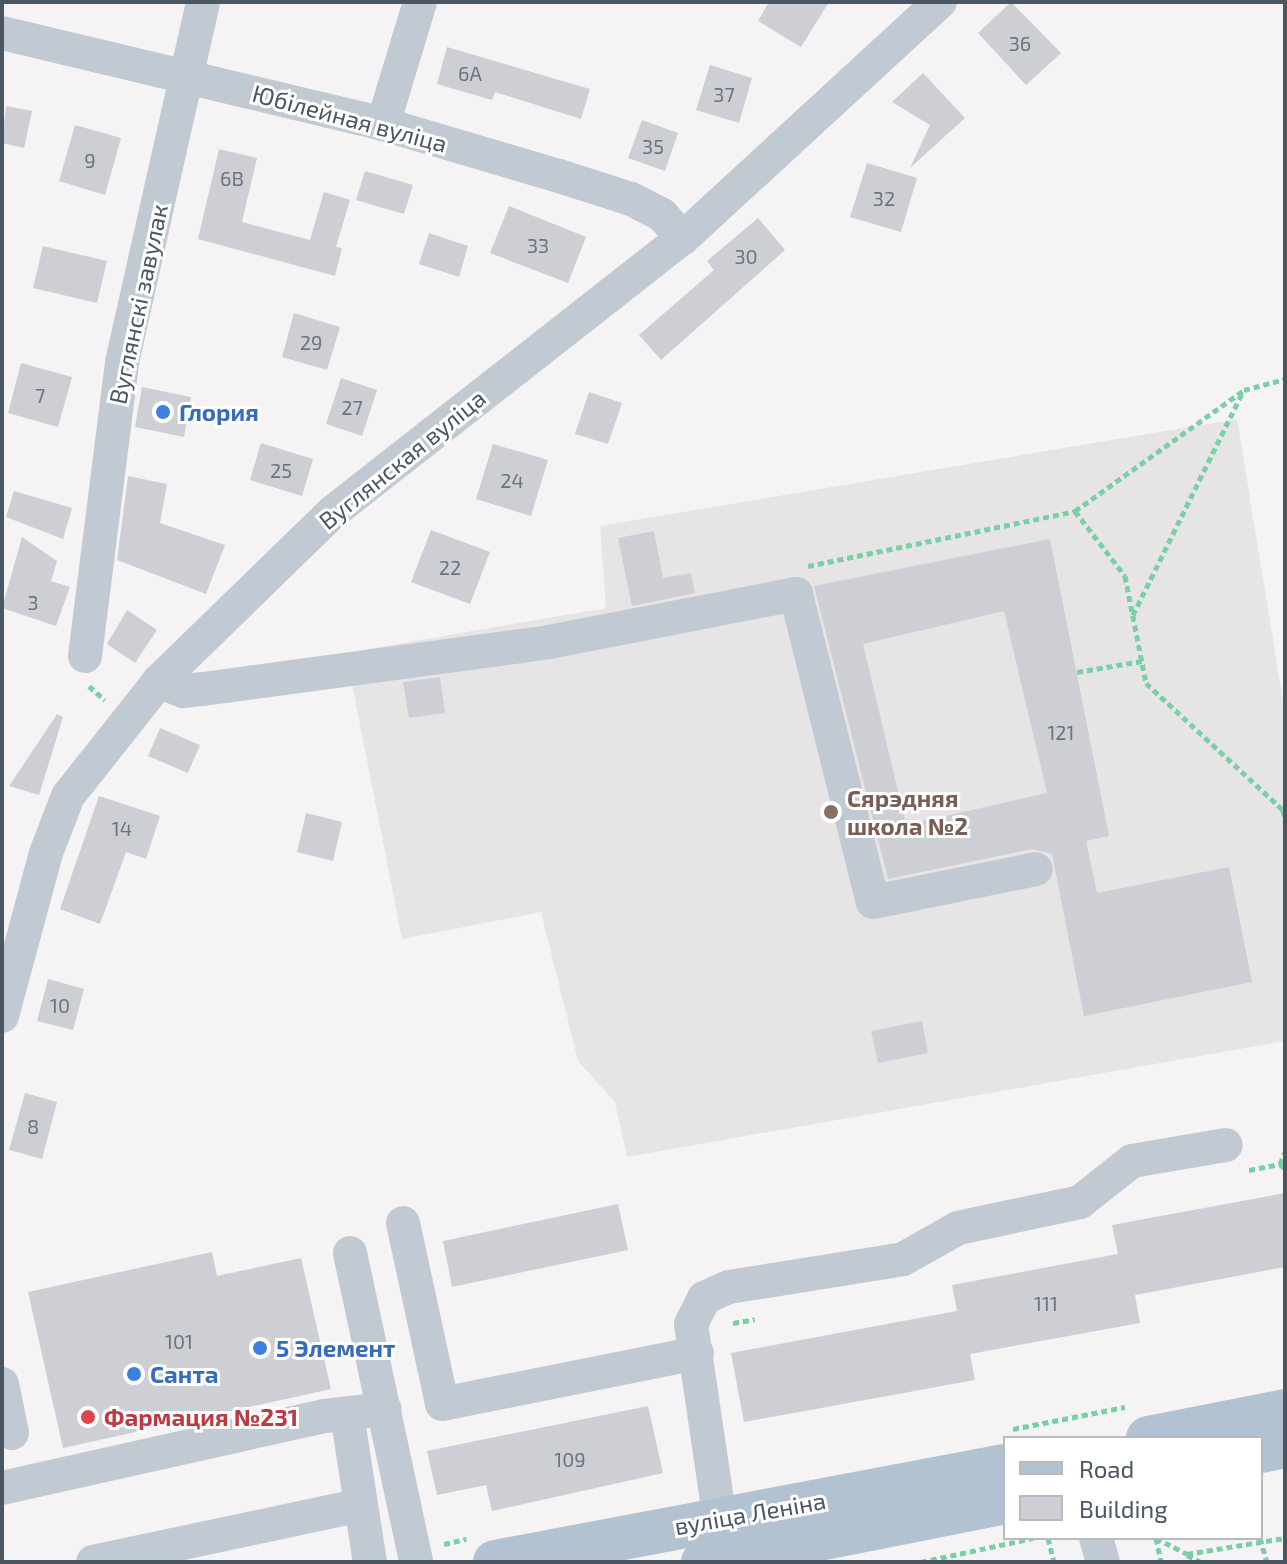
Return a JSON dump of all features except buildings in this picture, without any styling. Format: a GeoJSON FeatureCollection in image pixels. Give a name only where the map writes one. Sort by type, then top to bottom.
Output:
{"type":"FeatureCollection","features":[{"type":"Feature","properties":{"kind":"main road"},"geometry":{"type":"LineString","coordinates":[[1158,1436],[1285,1411]]}},
{"type":"Feature","properties":{"kind":"main road"},"geometry":{"type":"LineString","coordinates":[[1263,1451],[1285,1446]]}},
{"type":"Feature","properties":{"kind":"main road","name":"вуліца Леніна"},"geometry":{"type":"LineString","coordinates":[[809,1535],[1003,1467]]}},
{"type":"Feature","properties":{"kind":"main road","name":"вуліца Леніна"},"geometry":{"type":"LineString","coordinates":[[495,1562],[716,1546],[809,1535],[1003,1502]]}},
{"type":"Feature","properties":{"kind":"street","name":"Вуглянскі завулак"},"geometry":{"type":"LineString","coordinates":[[85,656],[122,362],[203,2]]}},
{"type":"Feature","properties":{"kind":"street"},"geometry":{"type":"LineString","coordinates":[[383,124],[420,2]]}},
{"type":"Feature","properties":{"kind":"street","name":"Вуглянская вуліца"},"geometry":{"type":"LineString","coordinates":[[2,1016],[46,853],[68,796],[159,681],[333,512],[683,238],[940,2]]}},
{"type":"Feature","properties":{"kind":"street","name":"Юбілейная вуліца"},"geometry":{"type":"LineString","coordinates":[[2,33],[383,124],[631,199],[662,215],[683,238]]}},
{"type":"Feature","properties":{"kind":"street"},"geometry":{"type":"LineString","coordinates":[[159,681],[183,691],[533,645],[796,594],[873,902],[1036,869]]}},
{"type":"Feature","properties":{"kind":"street"},"geometry":{"type":"LineString","coordinates":[[716,1546],[697,1353],[691,1324],[704,1298],[729,1287],[903,1259],[958,1228],[1080,1202],[1132,1161],[1226,1145]]}},
{"type":"Feature","properties":{"kind":"street"},"geometry":{"type":"LineString","coordinates":[[403,1223],[442,1404],[697,1353]]}},
{"type":"Feature","properties":{"kind":"street"},"geometry":{"type":"LineString","coordinates":[[350,1253],[416,1562]]}},
{"type":"Feature","properties":{"kind":"street"},"geometry":{"type":"LineString","coordinates":[[2,1384],[12,1433]]}},
{"type":"Feature","properties":{"kind":"street"},"geometry":{"type":"LineString","coordinates":[[2,1488],[347,1414],[385,1409]]}},
{"type":"Feature","properties":{"kind":"street"},"geometry":{"type":"LineString","coordinates":[[347,1414],[370,1562]]}},
{"type":"Feature","properties":{"kind":"street"},"geometry":{"type":"LineString","coordinates":[[93,1562],[361,1505]]}},
{"type":"Feature","properties":{"kind":"street"},"geometry":{"type":"LineString","coordinates":[[1097,1540],[1103,1562]]}},
{"type":"Feature","properties":{"kind":"path"},"geometry":{"type":"LineString","coordinates":[[796,594],[804,567],[1075,511],[1244,390],[1285,379]]}},
{"type":"Feature","properties":{"kind":"path"},"geometry":{"type":"LineString","coordinates":[[1133,615],[1244,390]]}},
{"type":"Feature","properties":{"kind":"path"},"geometry":{"type":"LineString","coordinates":[[1075,511],[1125,576],[1146,683],[1283,810],[1285,818]]}},
{"type":"Feature","properties":{"kind":"path"},"geometry":{"type":"LineString","coordinates":[[1077,672],[1142,661]]}},
{"type":"Feature","properties":{"kind":"path"},"geometry":{"type":"LineString","coordinates":[[1280,1164],[1285,1152]]}},
{"type":"Feature","properties":{"kind":"path"},"geometry":{"type":"LineString","coordinates":[[1187,1554],[1285,1538]]}},
{"type":"Feature","properties":{"kind":"path"},"geometry":{"type":"LineString","coordinates":[[921,1562],[1024,1540]]}},
{"type":"Feature","properties":{"kind":"path"},"geometry":{"type":"LineString","coordinates":[[1048,1540],[1054,1562]]}},
{"type":"Feature","properties":{"kind":"path"},"geometry":{"type":"LineString","coordinates":[[1156,1540],[1161,1562]]}},
{"type":"Feature","properties":{"kind":"path"},"geometry":{"type":"LineString","coordinates":[[1160,1540],[1201,1562]]}},
{"type":"Feature","properties":{"kind":"path"},"geometry":{"type":"LineString","coordinates":[[1261,1541],[1267,1562]]}},
{"type":"Feature","properties":{"kind":"shaded area","name":"Сярэдняя школа №2"},"geometry":{"type":"Polygon","coordinates":[[[1237,419],[1285,713],[1285,1041],[627,1157],[615,1102],[578,1061],[541,912],[402,939],[346,653],[606,608],[600,526],[1237,419]]]}},
{"type":"Feature","properties":{"kind":"place","name":"Глория"},"geometry":{"type":"Point","coordinates":[163,412]}},
{"type":"Feature","properties":{"kind":"place","name":"Сярэдняя школа №2"},"geometry":{"type":"Point","coordinates":[831,812]}},
{"type":"Feature","properties":{"kind":"place","name":"5 Элемент"},"geometry":{"type":"Point","coordinates":[260,1348]}},
{"type":"Feature","properties":{"kind":"place","name":"Санта"},"geometry":{"type":"Point","coordinates":[134,1374]}},
{"type":"Feature","properties":{"kind":"place","name":"Фармация №231"},"geometry":{"type":"Point","coordinates":[88,1417]}}]}
